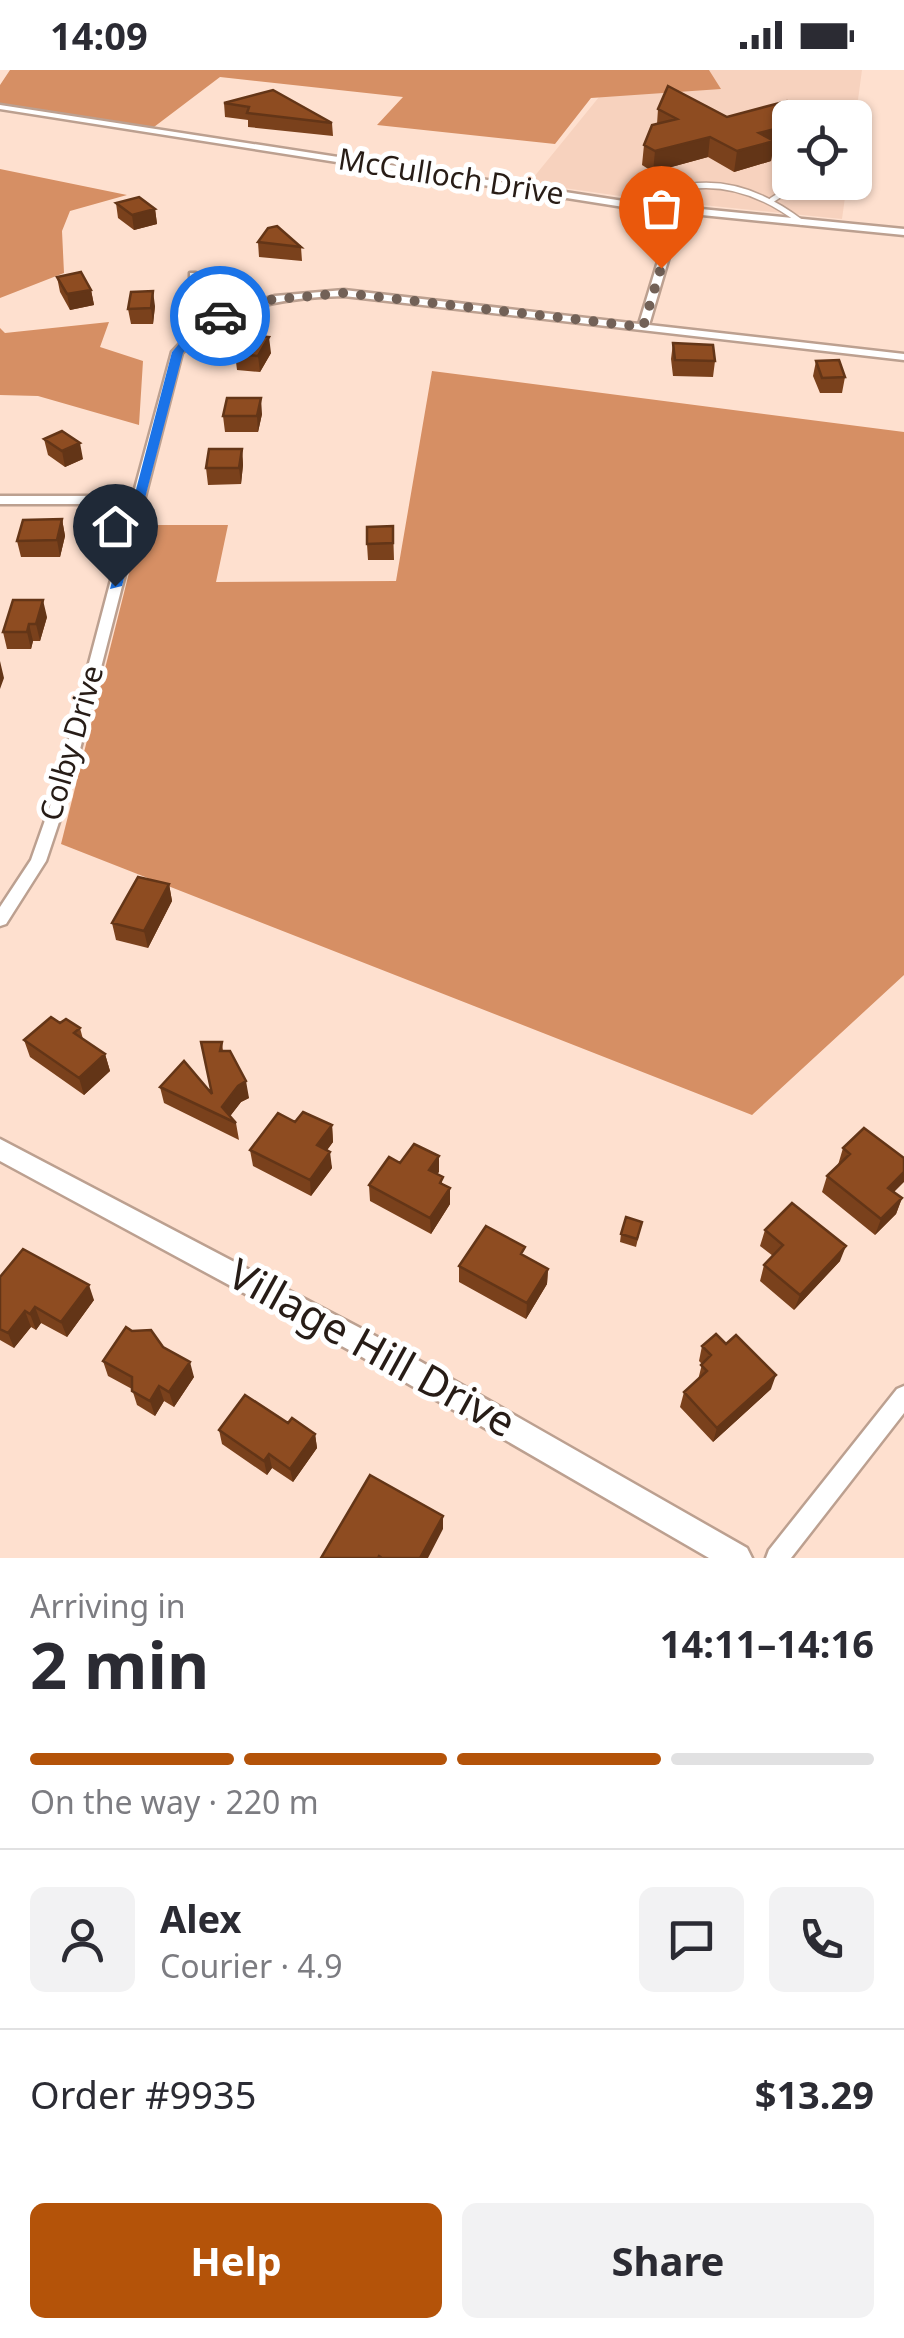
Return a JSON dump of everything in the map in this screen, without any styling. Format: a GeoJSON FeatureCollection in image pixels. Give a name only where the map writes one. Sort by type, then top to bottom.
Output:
{"type":"FeatureCollection","features":[{"type":"Feature","properties":{"kind":"street","name":"McCulloch Drive"},"geometry":{"type":"LineString","coordinates":[[0,107],[638,206],[904,232]]}},
{"type":"Feature","properties":{"kind":"street"},"geometry":{"type":"LineString","coordinates":[[643,327],[678,210]]}},
{"type":"Feature","properties":{"kind":"street"},"geometry":{"type":"LineString","coordinates":[[194,275],[237,308]]}},
{"type":"Feature","properties":{"kind":"street","name":"Colby Drive"},"geometry":{"type":"LineString","coordinates":[[0,920],[38,860],[62,792],[177,352],[193,334],[237,308],[290,296],[344,293],[904,356]]}},
{"type":"Feature","properties":{"kind":"street"},"geometry":{"type":"LineString","coordinates":[[0,500],[136,500]]}},
{"type":"Feature","properties":{"kind":"street","name":"Village Hill Drive"},"geometry":{"type":"LineString","coordinates":[[0,1149],[215,1261],[539,1440],[737,1558]]}},
{"type":"Feature","properties":{"kind":"street"},"geometry":{"type":"LineString","coordinates":[[776,1558],[904,1396]]}},
{"type":"Feature","properties":{"kind":"lane"},"geometry":{"type":"LineString","coordinates":[[638,206],[674,186],[707,183],[750,188],[801,222]]}},
{"type":"Feature","properties":{"kind":"shaded area"},"geometry":{"type":"Polygon","coordinates":[[[10,70],[709,70],[721,89],[591,98],[555,144],[377,125],[403,97],[220,77],[150,130],[0,107],[0,85],[10,70]]]}},
{"type":"Feature","properties":{"kind":"shaded area"},"geometry":{"type":"Polygon","coordinates":[[[621,70],[862,70],[858,100],[772,100],[772,200],[845,200],[842,219],[529,183],[621,70]]]}},
{"type":"Feature","properties":{"kind":"shaded area"},"geometry":{"type":"Polygon","coordinates":[[[0,169],[127,195],[70,211],[62,231],[64,273],[0,298],[0,169]]]}},
{"type":"Feature","properties":{"kind":"shaded area"},"geometry":{"type":"Polygon","coordinates":[[[109,322],[100,347],[143,361],[139,425],[38,396],[0,395],[0,328],[5,333],[109,322]]]}},
{"type":"Feature","properties":{"kind":"shaded area"},"geometry":{"type":"Polygon","coordinates":[[[432,371],[904,432],[904,975],[752,1115],[61,844],[141,525],[228,525],[216,582],[396,581],[432,371]]]}},
{"type":"Feature","properties":{"kind":"building"},"geometry":{"type":"Polygon","coordinates":[[[668,86],[727,117],[772,105],[772,130],[759,133],[772,142],[737,151],[710,137],[655,151],[644,145],[652,125],[677,119],[658,109],[668,86]]]}},
{"type":"Feature","properties":{"kind":"building"},"geometry":{"type":"Polygon","coordinates":[[[273,90],[332,123],[247,113],[249,107],[224,103],[273,90]]]}},
{"type":"Feature","properties":{"kind":"building"},"geometry":{"type":"Polygon","coordinates":[[[139,197],[155,209],[132,215],[116,203],[139,197]]]}},
{"type":"Feature","properties":{"kind":"building"},"geometry":{"type":"Polygon","coordinates":[[[277,226],[301,247],[258,242],[268,228],[277,226]]]}},
{"type":"Feature","properties":{"kind":"building"},"geometry":{"type":"Polygon","coordinates":[[[81,272],[91,290],[67,294],[57,277],[81,272]]]}},
{"type":"Feature","properties":{"kind":"building"},"geometry":{"type":"Polygon","coordinates":[[[153,291],[151,308],[128,309],[131,292],[153,291]]]}},
{"type":"Feature","properties":{"kind":"building"},"geometry":{"type":"Polygon","coordinates":[[[246,335],[269,337],[258,356],[235,354],[246,335]]]}},
{"type":"Feature","properties":{"kind":"building"},"geometry":{"type":"Polygon","coordinates":[[[673,343],[713,345],[715,361],[675,360],[673,343]]]}},
{"type":"Feature","properties":{"kind":"building"},"geometry":{"type":"Polygon","coordinates":[[[839,360],[845,377],[822,378],[816,361],[839,360]]]}},
{"type":"Feature","properties":{"kind":"building"},"geometry":{"type":"Polygon","coordinates":[[[227,398],[261,398],[257,416],[223,416],[227,398]]]}},
{"type":"Feature","properties":{"kind":"building"},"geometry":{"type":"Polygon","coordinates":[[[62,431],[80,443],[62,451],[44,439],[62,431]]]}},
{"type":"Feature","properties":{"kind":"building"},"geometry":{"type":"Polygon","coordinates":[[[209,449],[242,449],[239,468],[206,468],[209,449]]]}},
{"type":"Feature","properties":{"kind":"building"},"geometry":{"type":"Polygon","coordinates":[[[62,519],[57,540],[17,541],[23,520],[62,519]]]}},
{"type":"Feature","properties":{"kind":"building"},"geometry":{"type":"Polygon","coordinates":[[[393,526],[393,543],[367,544],[367,527],[393,526]]]}},
{"type":"Feature","properties":{"kind":"building"},"geometry":{"type":"Polygon","coordinates":[[[13,600],[43,600],[36,624],[29,624],[27,632],[3,632],[13,600]]]}},
{"type":"Feature","properties":{"kind":"building"},"geometry":{"type":"Polygon","coordinates":[[[138,877],[169,884],[144,931],[112,923],[138,877]]]}},
{"type":"Feature","properties":{"kind":"building"},"geometry":{"type":"Polygon","coordinates":[[[51,1017],[60,1023],[66,1019],[80,1028],[74,1033],[105,1054],[79,1078],[24,1040],[51,1017]]]}},
{"type":"Feature","properties":{"kind":"building"},"geometry":{"type":"Polygon","coordinates":[[[201,1042],[222,1042],[220,1051],[230,1051],[246,1081],[222,1107],[236,1123],[160,1087],[184,1061],[212,1094],[201,1042]]]}},
{"type":"Feature","properties":{"kind":"building"},"geometry":{"type":"Polygon","coordinates":[[[303,1112],[332,1125],[317,1145],[330,1152],[310,1180],[250,1150],[278,1113],[295,1122],[303,1112]]]}},
{"type":"Feature","properties":{"kind":"building"},"geometry":{"type":"Polygon","coordinates":[[[864,1128],[904,1158],[904,1172],[888,1188],[902,1198],[881,1219],[827,1176],[850,1154],[843,1148],[864,1128]]]}},
{"type":"Feature","properties":{"kind":"building"},"geometry":{"type":"Polygon","coordinates":[[[414,1144],[439,1156],[429,1170],[443,1177],[440,1183],[450,1188],[430,1218],[369,1185],[389,1157],[400,1163],[414,1144]]]}},
{"type":"Feature","properties":{"kind":"building"},"geometry":{"type":"Polygon","coordinates":[[[792,1203],[846,1246],[800,1295],[764,1265],[783,1245],[765,1230],[792,1203]]]}},
{"type":"Feature","properties":{"kind":"building"},"geometry":{"type":"Polygon","coordinates":[[[626,1217],[642,1222],[637,1239],[621,1234],[626,1217]]]}},
{"type":"Feature","properties":{"kind":"building"},"geometry":{"type":"Polygon","coordinates":[[[486,1226],[525,1247],[521,1254],[548,1269],[527,1303],[459,1266],[486,1226]]]}},
{"type":"Feature","properties":{"kind":"building"},"geometry":{"type":"Polygon","coordinates":[[[23,1249],[89,1285],[61,1322],[35,1307],[30,1314],[25,1311],[8,1333],[0,1329],[0,1277],[23,1249]]]}},
{"type":"Feature","properties":{"kind":"building"},"geometry":{"type":"Polygon","coordinates":[[[126,1327],[132,1331],[151,1330],[163,1347],[190,1362],[169,1392],[159,1386],[150,1401],[132,1391],[132,1377],[103,1361],[126,1327]]]}},
{"type":"Feature","properties":{"kind":"building"},"geometry":{"type":"Polygon","coordinates":[[[716,1334],[726,1344],[736,1335],[776,1375],[717,1428],[684,1392],[707,1371],[701,1365],[711,1355],[702,1346],[716,1334]]]}},
{"type":"Feature","properties":{"kind":"building"},"geometry":{"type":"Polygon","coordinates":[[[245,1395],[288,1423],[292,1418],[315,1434],[290,1469],[269,1454],[264,1461],[219,1430],[245,1395]]]}},
{"type":"Feature","properties":{"kind":"building"},"geometry":{"type":"Polygon","coordinates":[[[370,1475],[443,1516],[420,1558],[321,1558],[370,1475]]]}},
{"type":"Feature","properties":{"kind":"way so far"},"geometry":{"type":"LineString","coordinates":[[220,316],[268,300],[344,293],[643,327],[661,268]]}},
{"type":"Feature","properties":{"kind":"route"},"geometry":{"type":"LineString","coordinates":[[115,586],[177,352],[193,334],[220,316]]}}]}
